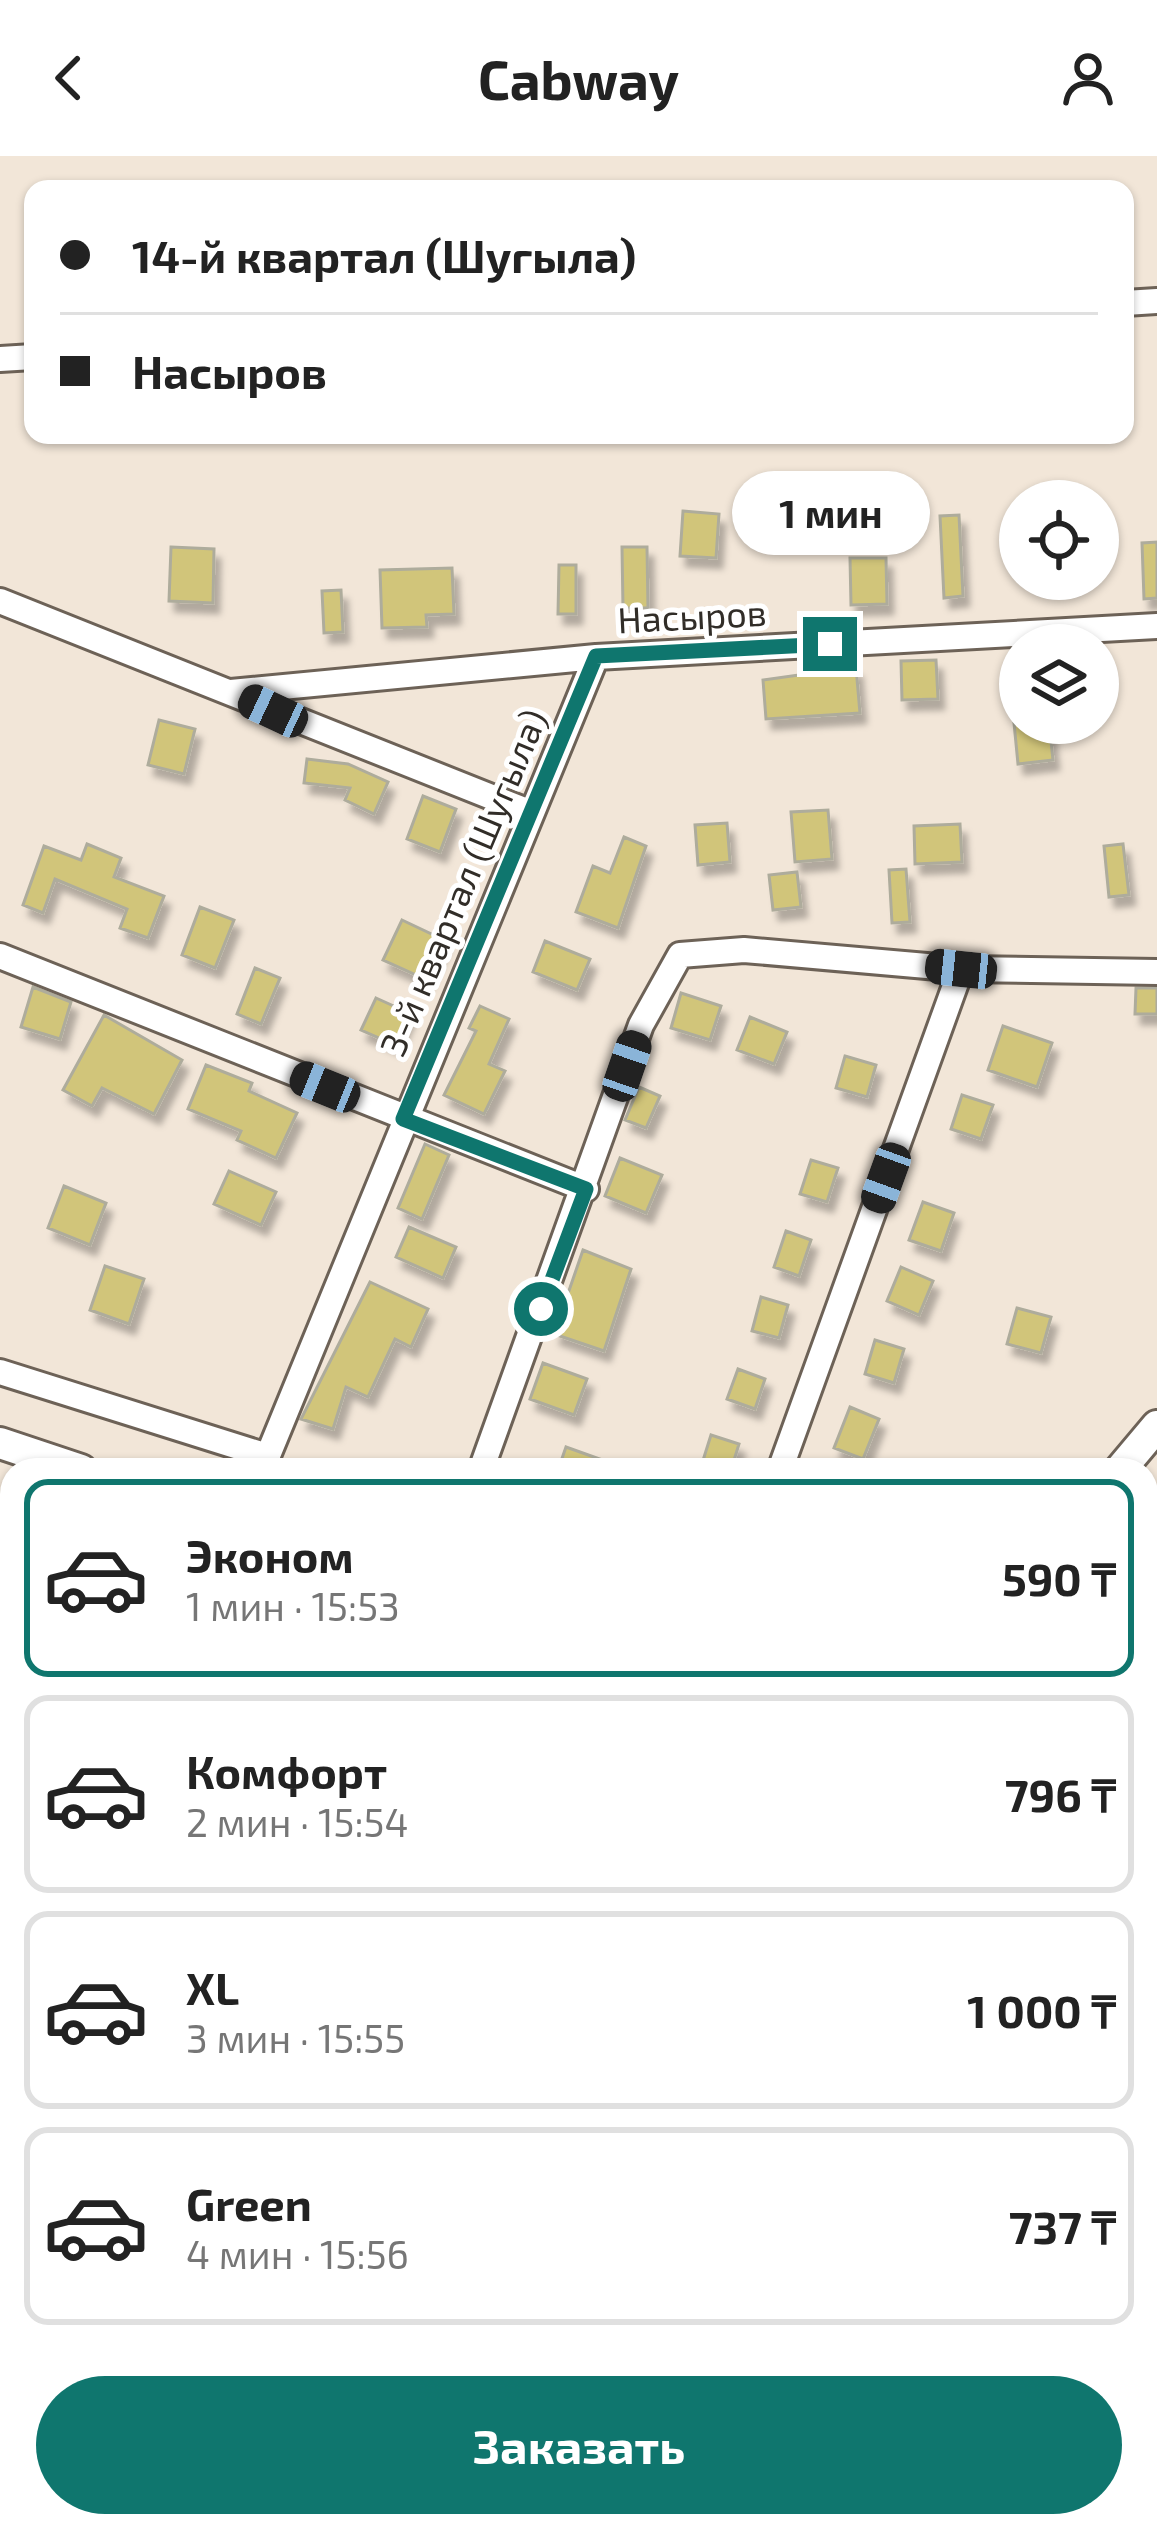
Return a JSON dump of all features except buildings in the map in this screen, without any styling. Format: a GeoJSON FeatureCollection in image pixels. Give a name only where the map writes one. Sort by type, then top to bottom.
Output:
{"type":"FeatureCollection","features":[{"type":"Feature","properties":{"kind":"street"},"geometry":{"type":"LineString","coordinates":[[0,601],[529,812]]}},
{"type":"Feature","properties":{"kind":"street","name":"Насыров"},"geometry":{"type":"LineString","coordinates":[[232,692],[596,656],[1157,626]]}},
{"type":"Feature","properties":{"kind":"street","name":"3-й квартал (Шугыла)"},"geometry":{"type":"LineString","coordinates":[[266,1458],[596,656]]}},
{"type":"Feature","properties":{"kind":"street"},"geometry":{"type":"LineString","coordinates":[[485,1458],[586,1189],[641,1025],[680,955],[744,950],[961,969],[1157,972]]}},
{"type":"Feature","properties":{"kind":"street"},"geometry":{"type":"LineString","coordinates":[[0,956],[586,1189]]}},
{"type":"Feature","properties":{"kind":"street"},"geometry":{"type":"LineString","coordinates":[[784,1458],[961,969]]}},
{"type":"Feature","properties":{"kind":"street"},"geometry":{"type":"LineString","coordinates":[[0,1372],[249,1458]]}},
{"type":"Feature","properties":{"kind":"street"},"geometry":{"type":"LineString","coordinates":[[1130,1458],[1157,1426]]}},
{"type":"Feature","properties":{"kind":"street"},"geometry":{"type":"LineString","coordinates":[[0,1443],[45,1458]]}},
{"type":"Feature","properties":{"kind":"route"},"geometry":{"type":"LineString","coordinates":[[541,1309],[586,1189],[403,1119],[596,656],[830,644]]}}]}
